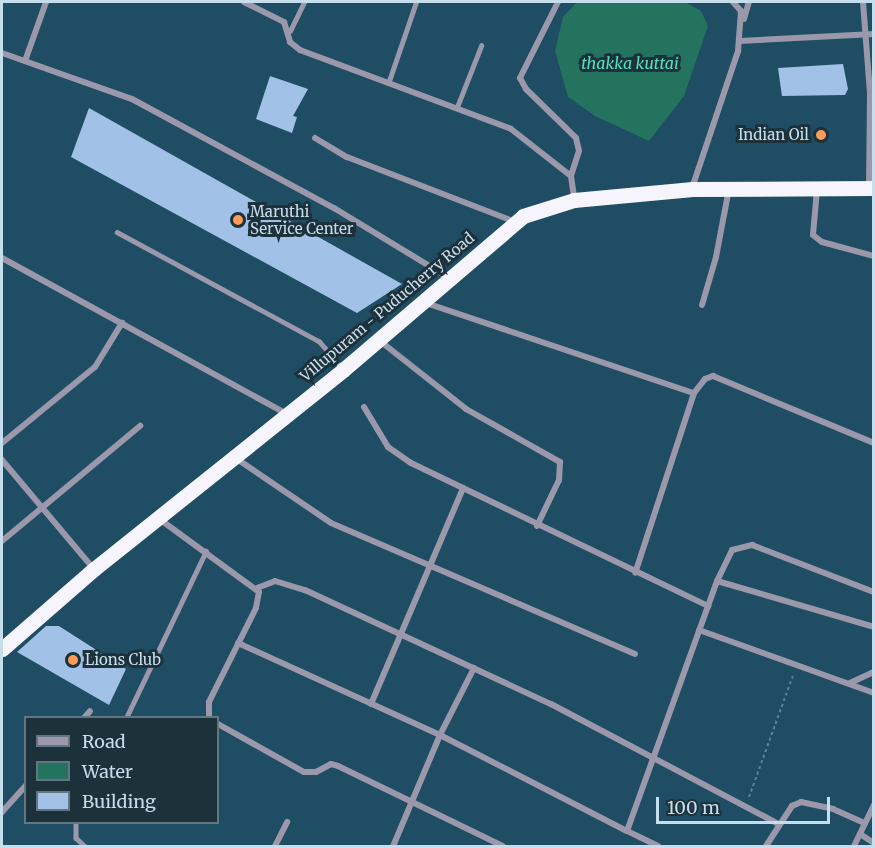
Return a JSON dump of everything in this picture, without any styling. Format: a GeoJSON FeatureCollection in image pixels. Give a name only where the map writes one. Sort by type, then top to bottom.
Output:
{"type":"FeatureCollection","features":[{"type":"Feature","properties":{"kind":"highway","name":"Villupuram - Puducherry Road"},"geometry":{"type":"LineString","coordinates":[[2,649],[94,569],[343,370],[515,222],[574,200],[692,189],[871,188]]}},
{"type":"Feature","properties":{"kind":"street"},"geometry":{"type":"LineString","coordinates":[[25,61],[46,2]]}},
{"type":"Feature","properties":{"kind":"street"},"geometry":{"type":"LineString","coordinates":[[244,2],[284,22],[290,31],[290,42],[300,50],[457,107],[526,137],[571,176]]}},
{"type":"Feature","properties":{"kind":"street"},"geometry":{"type":"LineString","coordinates":[[558,2],[520,78],[526,89],[576,138],[578,158],[571,176],[574,200]]}},
{"type":"Feature","properties":{"kind":"street"},"geometry":{"type":"LineString","coordinates":[[733,2],[741,12],[743,26]]}},
{"type":"Feature","properties":{"kind":"street"},"geometry":{"type":"LineString","coordinates":[[692,189],[740,41],[749,2]]}},
{"type":"Feature","properties":{"kind":"street"},"geometry":{"type":"LineString","coordinates":[[863,2],[870,93],[871,188]]}},
{"type":"Feature","properties":{"kind":"street"},"geometry":{"type":"LineString","coordinates":[[740,41],[873,34]]}},
{"type":"Feature","properties":{"kind":"street"},"geometry":{"type":"LineString","coordinates":[[2,53],[132,99],[334,208],[449,278]]}},
{"type":"Feature","properties":{"kind":"street"},"geometry":{"type":"LineString","coordinates":[[315,138],[357,161],[515,222]]}},
{"type":"Feature","properties":{"kind":"street"},"geometry":{"type":"LineString","coordinates":[[817,188],[813,235],[822,242],[873,256]]}},
{"type":"Feature","properties":{"kind":"street"},"geometry":{"type":"LineString","coordinates":[[702,304],[716,257],[729,189]]}},
{"type":"Feature","properties":{"kind":"street"},"geometry":{"type":"LineString","coordinates":[[2,258],[287,414]]}},
{"type":"Feature","properties":{"kind":"street"},"geometry":{"type":"LineString","coordinates":[[422,302],[694,393]]}},
{"type":"Feature","properties":{"kind":"street"},"geometry":{"type":"LineString","coordinates":[[2,443],[94,367],[122,323]]}},
{"type":"Feature","properties":{"kind":"street"},"geometry":{"type":"LineString","coordinates":[[379,339],[466,409],[560,462],[559,480],[537,526]]}},
{"type":"Feature","properties":{"kind":"street"},"geometry":{"type":"LineString","coordinates":[[634,573],[694,393],[705,379],[713,376],[873,444]]}},
{"type":"Feature","properties":{"kind":"street"},"geometry":{"type":"LineString","coordinates":[[364,407],[388,447],[537,526],[708,606]]}},
{"type":"Feature","properties":{"kind":"street"},"geometry":{"type":"LineString","coordinates":[[2,541],[140,426]]}},
{"type":"Feature","properties":{"kind":"street"},"geometry":{"type":"LineString","coordinates":[[234,456],[331,523],[635,654]]}},
{"type":"Feature","properties":{"kind":"street"},"geometry":{"type":"LineString","coordinates":[[2,460],[94,569]]}},
{"type":"Feature","properties":{"kind":"street"},"geometry":{"type":"LineString","coordinates":[[371,704],[398,635],[463,488]]}},
{"type":"Feature","properties":{"kind":"street"},"geometry":{"type":"LineString","coordinates":[[158,518],[256,588]]}},
{"type":"Feature","properties":{"kind":"street"},"geometry":{"type":"LineString","coordinates":[[627,831],[717,581],[732,550],[752,545],[873,592]]}},
{"type":"Feature","properties":{"kind":"street"},"geometry":{"type":"LineString","coordinates":[[256,588],[275,581],[287,582],[474,668],[655,757],[779,824]]}},
{"type":"Feature","properties":{"kind":"street"},"geometry":{"type":"LineString","coordinates":[[717,581],[873,627]]}},
{"type":"Feature","properties":{"kind":"street"},"geometry":{"type":"LineString","coordinates":[[209,716],[209,702],[256,608],[256,588]]}},
{"type":"Feature","properties":{"kind":"street"},"geometry":{"type":"LineString","coordinates":[[699,630],[873,693]]}},
{"type":"Feature","properties":{"kind":"street"},"geometry":{"type":"LineString","coordinates":[[238,643],[440,735],[658,846]]}},
{"type":"Feature","properties":{"kind":"street"},"geometry":{"type":"LineString","coordinates":[[393,846],[440,735],[474,668]]}},
{"type":"Feature","properties":{"kind":"street"},"geometry":{"type":"LineString","coordinates":[[850,683],[873,672]]}},
{"type":"Feature","properties":{"kind":"street"},"geometry":{"type":"LineString","coordinates":[[85,716],[90,711]]}},
{"type":"Feature","properties":{"kind":"street"},"geometry":{"type":"LineString","coordinates":[[219,725],[304,772],[316,772],[331,764],[411,799],[503,846]]}},
{"type":"Feature","properties":{"kind":"street"},"geometry":{"type":"LineString","coordinates":[[2,812],[24,787]]}},
{"type":"Feature","properties":{"kind":"street"},"geometry":{"type":"LineString","coordinates":[[766,846],[792,806],[801,802],[833,809],[866,823]]}},
{"type":"Feature","properties":{"kind":"street"},"geometry":{"type":"LineString","coordinates":[[854,846],[873,805]]}},
{"type":"Feature","properties":{"kind":"street"},"geometry":{"type":"LineString","coordinates":[[275,846],[287,822]]}},
{"type":"Feature","properties":{"kind":"street"},"geometry":{"type":"LineString","coordinates":[[860,834],[873,843]]}},
{"type":"Feature","properties":{"kind":"lane"},"geometry":{"type":"LineString","coordinates":[[290,31],[304,2]]}},
{"type":"Feature","properties":{"kind":"lane"},"geometry":{"type":"LineString","coordinates":[[389,81],[417,2]]}},
{"type":"Feature","properties":{"kind":"lane"},"geometry":{"type":"LineString","coordinates":[[457,107],[481,46]]}},
{"type":"Feature","properties":{"kind":"lane"},"geometry":{"type":"LineString","coordinates":[[117,232],[320,340],[343,370]]}},
{"type":"Feature","properties":{"kind":"lane"},"geometry":{"type":"LineString","coordinates":[[126,716],[206,551]]}},
{"type":"Feature","properties":{"kind":"lane"},"geometry":{"type":"LineString","coordinates":[[76,824],[76,838],[86,846]]}},
{"type":"Feature","properties":{"kind":"path"},"geometry":{"type":"LineString","coordinates":[[746,806],[796,664]]}},
{"type":"Feature","properties":{"kind":"water","name":"thakka kuttai"},"geometry":{"type":"Polygon","coordinates":[[[577,2],[685,2],[701,11],[708,26],[684,96],[649,141],[595,116],[568,97],[555,51],[563,17],[577,2]]]}},
{"type":"Feature","properties":{"kind":"building"},"geometry":{"type":"Polygon","coordinates":[[[843,64],[848,89],[845,95],[782,96],[778,68],[843,64]]]}},
{"type":"Feature","properties":{"kind":"building"},"geometry":{"type":"Polygon","coordinates":[[[270,76],[308,89],[293,116],[297,117],[292,133],[256,119],[270,76]]]}},
{"type":"Feature","properties":{"kind":"building","name":"Maruthi Service Center"},"geometry":{"type":"Polygon","coordinates":[[[89,108],[402,284],[357,313],[71,157],[89,108]]]}},
{"type":"Feature","properties":{"kind":"building","name":"Lions Club"},"geometry":{"type":"Polygon","coordinates":[[[46,626],[59,626],[126,669],[109,705],[17,652],[46,626]]]}},
{"type":"Feature","properties":{"kind":"place","name":"Indian Oil"},"geometry":{"type":"Point","coordinates":[821,135]}},
{"type":"Feature","properties":{"kind":"place","name":"Maruthi Service Center"},"geometry":{"type":"Point","coordinates":[238,220]}},
{"type":"Feature","properties":{"kind":"place","name":"Lions Club"},"geometry":{"type":"Point","coordinates":[73,660]}}]}
